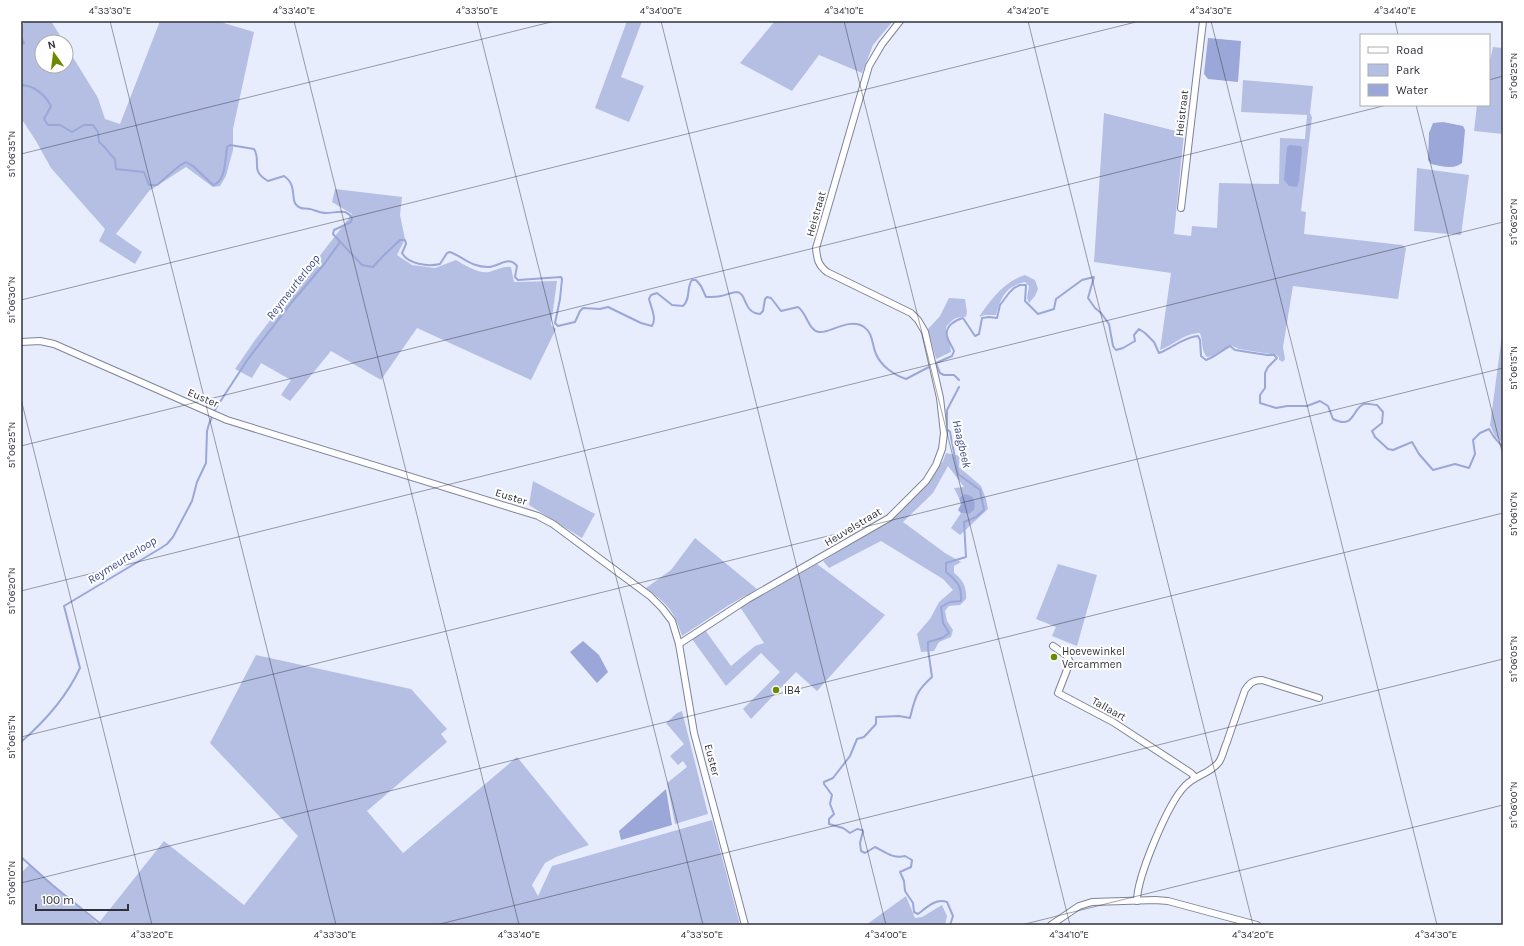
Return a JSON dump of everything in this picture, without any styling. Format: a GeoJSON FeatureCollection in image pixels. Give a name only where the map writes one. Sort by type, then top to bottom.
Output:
{"type":"FeatureCollection","features":[{"type":"Feature","properties":{"kind":"street","name":"Heistraat"},"geometry":{"type":"LineString","coordinates":[[900,21],[876,53],[869,66],[816,248],[817,260],[820,267],[827,272],[911,313],[918,320],[925,332],[933,365]]}},
{"type":"Feature","properties":{"kind":"street","name":"Heistraat"},"geometry":{"type":"LineString","coordinates":[[1181,208],[1203,21]]}},
{"type":"Feature","properties":{"kind":"street","name":"Euster"},"geometry":{"type":"LineString","coordinates":[[21,342],[40,341],[54,344],[227,420],[538,516],[553,524],[650,596],[672,621],[679,644],[694,734],[745,925]]}},
{"type":"Feature","properties":{"kind":"street","name":"Heuvelstraat"},"geometry":{"type":"LineString","coordinates":[[679,644],[748,599],[889,518],[918,490],[926,481],[936,465],[942,449],[944,433],[942,411],[933,365]]}},
{"type":"Feature","properties":{"kind":"street","name":"Tallaart"},"geometry":{"type":"LineString","coordinates":[[1053,646],[1066,655],[1070,662],[1058,693],[1113,722],[1195,777]]}},
{"type":"Feature","properties":{"kind":"street"},"geometry":{"type":"LineString","coordinates":[[1137,900],[1137,894],[1155,840],[1173,802],[1180,791],[1195,777],[1209,772],[1220,761],[1245,690],[1250,683],[1255,680],[1262,680],[1319,698]]}},
{"type":"Feature","properties":{"kind":"street"},"geometry":{"type":"LineString","coordinates":[[1051,925],[1085,904],[1092,902],[1137,900],[1168,901],[1256,925]]}},
{"type":"Feature","properties":{"kind":"green space"},"geometry":{"type":"Polygon","coordinates":[[[24,21],[51,21],[59,34],[34,34],[34,74],[74,74],[74,59],[98,98],[105,119],[120,124],[160,21],[217,21],[254,32],[233,129],[233,150],[226,176],[220,186],[213,187],[186,167],[149,191],[116,234],[142,252],[135,264],[99,241],[105,229],[51,168],[21,118],[21,33],[24,21]]]}},
{"type":"Feature","properties":{"kind":"green space"},"geometry":{"type":"Polygon","coordinates":[[[627,21],[642,21],[621,77],[644,86],[629,122],[595,108],[627,21]]]}},
{"type":"Feature","properties":{"kind":"green space"},"geometry":{"type":"Polygon","coordinates":[[[775,21],[893,21],[873,45],[862,73],[819,55],[792,91],[740,63],[775,21]]]}},
{"type":"Feature","properties":{"kind":"green space"},"geometry":{"type":"Polygon","coordinates":[[[1493,47],[1503,48],[1503,134],[1474,131],[1477,106],[1490,106],[1490,60],[1493,47]]]}},
{"type":"Feature","properties":{"kind":"green space"},"geometry":{"type":"Polygon","coordinates":[[[1243,80],[1313,86],[1310,113],[1312,117],[1301,211],[1306,212],[1304,234],[1402,245],[1406,248],[1398,299],[1293,286],[1283,347],[1285,359],[1283,362],[1279,360],[1279,357],[1276,355],[1239,349],[1230,345],[1212,356],[1207,357],[1204,352],[1200,333],[1184,337],[1160,350],[1171,273],[1094,262],[1104,113],[1184,133],[1174,234],[1191,236],[1192,226],[1217,228],[1219,183],[1279,184],[1280,138],[1305,139],[1307,115],[1241,112],[1243,80]]]}},
{"type":"Feature","properties":{"kind":"green space"},"geometry":{"type":"Polygon","coordinates":[[[1417,168],[1469,175],[1461,235],[1414,231],[1417,168]]]}},
{"type":"Feature","properties":{"kind":"green space"},"geometry":{"type":"Polygon","coordinates":[[[335,189],[402,197],[400,215],[405,239],[397,255],[412,265],[435,268],[456,260],[481,272],[489,272],[511,267],[514,282],[557,281],[551,325],[556,329],[531,380],[417,328],[381,380],[331,351],[290,401],[281,395],[291,380],[261,363],[252,378],[235,369],[255,340],[352,214],[332,202],[335,189]]]}},
{"type":"Feature","properties":{"kind":"green space"},"geometry":{"type":"Polygon","coordinates":[[[1025,275],[1035,280],[1038,289],[1035,296],[1029,303],[1027,298],[1029,286],[1025,282],[1013,286],[1005,293],[996,315],[985,315],[979,317],[993,298],[1004,287],[1017,278],[1025,275]]]}},
{"type":"Feature","properties":{"kind":"green space"},"geometry":{"type":"Polygon","coordinates":[[[949,298],[965,299],[967,312],[966,317],[954,319],[946,327],[946,334],[951,352],[936,359],[928,329],[940,316],[949,298]]]}},
{"type":"Feature","properties":{"kind":"green space"},"geometry":{"type":"Polygon","coordinates":[[[1503,328],[1503,443],[1495,436],[1490,425],[1503,328]]]}},
{"type":"Feature","properties":{"kind":"green space"},"geometry":{"type":"Polygon","coordinates":[[[946,453],[960,456],[959,467],[981,486],[988,509],[960,535],[951,528],[961,513],[969,514],[964,494],[959,498],[954,488],[964,487],[948,466],[933,493],[903,522],[945,553],[961,562],[954,566],[954,573],[962,581],[966,591],[966,599],[960,605],[949,606],[945,611],[947,621],[953,630],[951,637],[939,642],[934,651],[921,652],[917,634],[930,619],[939,602],[953,590],[943,579],[881,541],[829,568],[823,561],[894,517],[920,492],[943,461],[946,453]]]}},
{"type":"Feature","properties":{"kind":"green space"},"geometry":{"type":"Polygon","coordinates":[[[533,481],[595,514],[582,538],[529,505],[533,481]]]}},
{"type":"Feature","properties":{"kind":"green space"},"geometry":{"type":"Polygon","coordinates":[[[695,538],[757,589],[729,605],[682,636],[676,620],[669,608],[646,588],[671,570],[695,538]]]}},
{"type":"Feature","properties":{"kind":"green space"},"geometry":{"type":"Polygon","coordinates":[[[817,564],[885,615],[817,691],[796,672],[751,719],[743,709],[780,672],[761,653],[726,686],[692,639],[705,630],[731,666],[755,646],[764,643],[740,607],[817,564]]]}},
{"type":"Feature","properties":{"kind":"green space"},"geometry":{"type":"Polygon","coordinates":[[[1058,564],[1097,575],[1077,646],[1052,636],[1056,627],[1036,619],[1058,564]]]}},
{"type":"Feature","properties":{"kind":"green space"},"geometry":{"type":"Polygon","coordinates":[[[256,655],[411,689],[447,729],[441,734],[447,742],[367,811],[403,853],[517,757],[589,845],[556,857],[545,863],[532,885],[538,896],[552,866],[712,820],[740,925],[21,925],[21,873],[30,864],[98,924],[164,841],[244,905],[298,836],[210,743],[256,655]]]}},
{"type":"Feature","properties":{"kind":"green space"},"geometry":{"type":"Polygon","coordinates":[[[682,711],[708,814],[675,824],[667,783],[687,767],[683,761],[678,765],[670,756],[684,744],[666,723],[677,713],[682,711]]]}},
{"type":"Feature","properties":{"kind":"green space"},"geometry":{"type":"Polygon","coordinates":[[[906,896],[915,918],[922,917],[942,905],[947,916],[945,925],[866,925],[906,896]]]}},
{"type":"Feature","properties":{"kind":"water"},"geometry":{"type":"Polygon","coordinates":[[[1208,38],[1241,41],[1238,82],[1208,79],[1204,74],[1208,38]]]}},
{"type":"Feature","properties":{"kind":"water"},"geometry":{"type":"Polygon","coordinates":[[[1443,122],[1463,126],[1465,130],[1462,163],[1459,165],[1447,167],[1431,164],[1428,160],[1429,133],[1433,123],[1443,122]]]}},
{"type":"Feature","properties":{"kind":"water"},"geometry":{"type":"Polygon","coordinates":[[[1290,145],[1300,146],[1302,148],[1299,181],[1297,187],[1289,186],[1284,180],[1287,147],[1290,145]]]}},
{"type":"Feature","properties":{"kind":"water"},"geometry":{"type":"Polygon","coordinates":[[[964,494],[974,499],[974,510],[969,514],[961,513],[958,510],[961,504],[959,498],[964,494]]]}},
{"type":"Feature","properties":{"kind":"water"},"geometry":{"type":"Polygon","coordinates":[[[583,641],[599,655],[608,672],[597,683],[570,652],[583,641]]]}},
{"type":"Feature","properties":{"kind":"water"},"geometry":{"type":"Polygon","coordinates":[[[666,789],[672,825],[621,840],[619,831],[666,789]]]}},
{"type":"Feature","properties":{"kind":"waterway"},"geometry":{"type":"LineString","coordinates":[[21,45],[24,43],[22,39]]}},
{"type":"Feature","properties":{"kind":"waterway"},"geometry":{"type":"LineString","coordinates":[[21,85],[26,85],[39,91],[49,102],[51,106],[44,119],[48,125],[60,125],[72,132],[84,125],[93,125],[98,132],[99,142],[115,159],[116,169],[144,172],[149,185],[157,185],[179,166],[186,162],[193,166],[213,185],[217,183],[223,175],[227,147],[230,145],[254,149],[257,158],[257,169],[262,177],[268,181],[284,176],[289,180],[297,206],[322,213],[346,212],[350,215],[352,218],[351,222],[334,230],[333,234],[362,265],[373,267],[400,240],[405,240],[406,244],[402,253],[409,260],[419,264],[440,264],[447,253],[450,252],[472,264],[482,267],[492,267],[507,261],[514,263],[517,266],[515,277],[518,280],[561,277],[560,299],[555,323],[558,326],[575,322],[583,308],[600,309],[608,307],[641,323],[652,326],[654,316],[649,299],[651,295],[657,293],[672,305],[683,306],[687,300],[690,283],[692,280],[696,280],[701,286],[706,297],[719,296],[735,292],[740,293],[748,307],[755,313],[760,314],[763,311],[765,299],[767,297],[771,298],[781,311],[798,307],[804,313],[815,331],[823,332],[846,325],[858,324],[869,332],[876,354],[881,362],[897,375],[906,379],[929,367]]}},
{"type":"Feature","properties":{"kind":"waterway","name":"Reymeurterloop"},"geometry":{"type":"LineString","coordinates":[[21,742],[38,726],[62,698],[69,689],[80,668],[64,606],[161,548],[173,537],[192,501],[197,482],[206,463],[207,431],[216,408],[248,359],[340,242]]}},
{"type":"Feature","properties":{"kind":"waterway"},"geometry":{"type":"LineString","coordinates":[[959,380],[954,375],[944,375],[940,373],[936,363],[952,356],[954,351],[948,340],[947,332],[949,326],[954,322],[963,318],[975,336],[979,334],[982,318],[997,318],[1000,305],[1009,293],[1020,285],[1026,285],[1025,301],[1038,314],[1054,309],[1056,299],[1082,280],[1094,277],[1088,298],[1109,324],[1113,346],[1116,350],[1135,341],[1134,335],[1139,329],[1154,342],[1159,353],[1183,340],[1198,336],[1200,340],[1201,356],[1206,360],[1230,346],[1235,350],[1274,355],[1277,358],[1268,367],[1265,373],[1265,388],[1260,395],[1260,403],[1276,408],[1287,406],[1307,406],[1320,401],[1328,406],[1333,419],[1340,422],[1349,420],[1360,406],[1364,404],[1377,405],[1383,412],[1382,423],[1372,431],[1375,437],[1388,449],[1393,450],[1412,442],[1419,454],[1433,470],[1455,464],[1469,468],[1475,454],[1473,440],[1480,433],[1489,429],[1503,447]]}},
{"type":"Feature","properties":{"kind":"waterway","name":"Haagbeek"},"geometry":{"type":"LineString","coordinates":[[950,925],[953,916],[947,902],[935,902],[918,914],[914,912],[913,903],[905,891],[904,881],[900,872],[911,867],[912,860],[905,856],[893,856],[875,847],[865,853],[861,851],[860,843],[862,830],[857,829],[850,833],[843,828],[829,824],[829,819],[834,814],[830,804],[832,795],[824,782],[833,778],[850,756],[857,739],[864,737],[876,724],[876,717],[899,716],[910,718],[913,705],[919,691],[932,677],[928,642],[942,638],[949,633],[943,623],[941,607],[950,602],[961,601],[960,588],[956,581],[946,572],[946,563],[966,557],[964,522],[976,517],[984,510],[980,490],[958,474],[950,432],[947,429],[947,410],[959,387]]}},
{"type":"Feature","properties":{"kind":"waterway","name":"Reymeurterloop"},"geometry":{"type":"LineString","coordinates":[[21,857],[51,884],[102,925]]}},
{"type":"Feature","properties":{"kind":"place","name":"Hoevewinkel Vercammen"},"geometry":{"type":"Point","coordinates":[1054,657]}},
{"type":"Feature","properties":{"kind":"place","name":"IB4"},"geometry":{"type":"Point","coordinates":[776,690]}}]}
